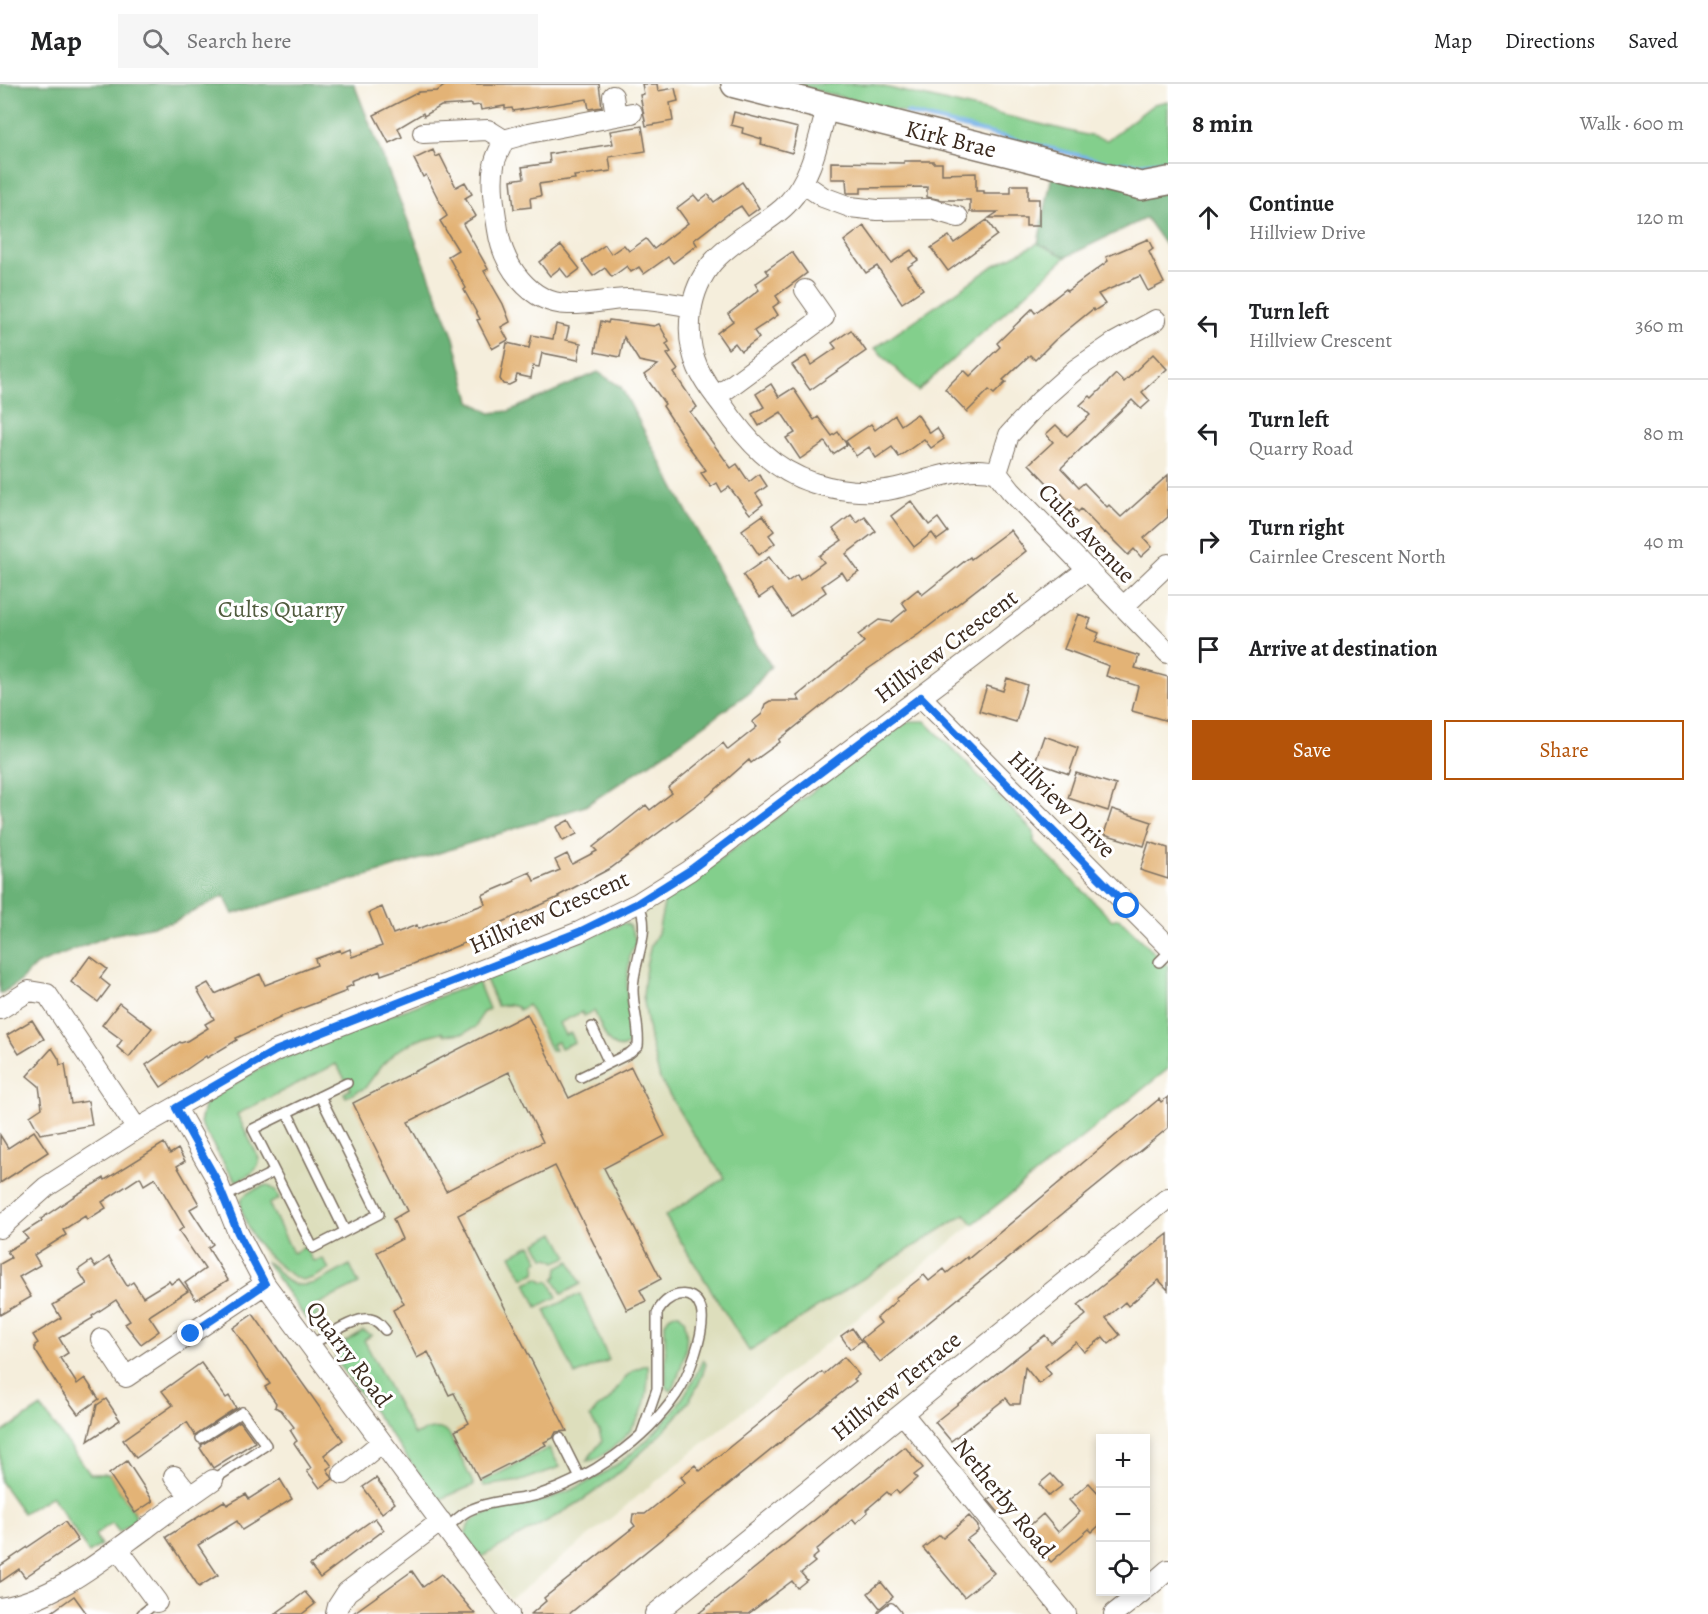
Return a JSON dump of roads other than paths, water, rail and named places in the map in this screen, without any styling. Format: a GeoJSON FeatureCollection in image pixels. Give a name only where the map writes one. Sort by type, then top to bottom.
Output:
{"type":"FeatureCollection","features":[{"type":"Feature","properties":{"kind":"street","name":"Kirk Brae"},"geometry":{"type":"LineString","coordinates":[[735,84],[1141,186],[1168,181]]}},
{"type":"Feature","properties":{"kind":"street"},"geometry":{"type":"LineString","coordinates":[[423,133],[488,130],[504,140],[624,115],[613,96]]}},
{"type":"Feature","properties":{"kind":"street"},"geometry":{"type":"LineString","coordinates":[[827,108],[804,184],[787,205],[736,241],[713,261],[698,285],[692,307],[690,340],[699,371],[744,436],[777,466],[815,484],[856,490],[886,490],[977,469],[997,473],[1009,435],[1040,401],[1076,369],[1114,343],[1156,320]]}},
{"type":"Feature","properties":{"kind":"street"},"geometry":{"type":"LineString","coordinates":[[504,140],[494,166],[494,204],[499,240],[512,271],[527,287],[544,299],[567,304],[627,299],[659,301],[692,307]]}},
{"type":"Feature","properties":{"kind":"street"},"geometry":{"type":"LineString","coordinates":[[804,184],[823,197],[850,207],[877,210],[932,209],[958,217]]}},
{"type":"Feature","properties":{"kind":"street"},"geometry":{"type":"LineString","coordinates":[[716,397],[824,316],[805,290]]}},
{"type":"Feature","properties":{"kind":"street","name":"Cults Avenue"},"geometry":{"type":"LineString","coordinates":[[997,473],[1011,491],[1168,653]]}},
{"type":"Feature","properties":{"kind":"street"},"geometry":{"type":"LineString","coordinates":[[1123,607],[1168,564]]}},
{"type":"Feature","properties":{"kind":"street","name":"Hillview Crescent"},"geometry":{"type":"LineString","coordinates":[[0,1228],[46,1187],[137,1129],[275,1051],[579,932],[638,903],[689,871],[1088,569]]}},
{"type":"Feature","properties":{"kind":"street","name":"Hillview Drive"},"geometry":{"type":"LineString","coordinates":[[921,697],[1163,954]]}},
{"type":"Feature","properties":{"kind":"street"},"geometry":{"type":"LineString","coordinates":[[0,1009],[29,991],[47,994],[137,1129]]}},
{"type":"Feature","properties":{"kind":"street","name":"Quarry Road"},"geometry":{"type":"LineString","coordinates":[[176,1108],[216,1179],[243,1244],[265,1284],[509,1614]]}},
{"type":"Feature","properties":{"kind":"street","name":"Hillview Terrace"},"geometry":{"type":"LineString","coordinates":[[655,1614],[1168,1198]]}},
{"type":"Feature","properties":{"kind":"street"},"geometry":{"type":"LineString","coordinates":[[101,1339],[126,1377],[265,1284]]}},
{"type":"Feature","properties":{"kind":"street","name":"Netherby Road"},"geometry":{"type":"LineString","coordinates":[[903,1413],[1066,1614]]}},
{"type":"Feature","properties":{"kind":"street"},"geometry":{"type":"LineString","coordinates":[[343,1474],[382,1442]]}},
{"type":"Feature","properties":{"kind":"street"},"geometry":{"type":"LineString","coordinates":[[174,1476],[190,1496]]}},
{"type":"Feature","properties":{"kind":"street"},"geometry":{"type":"LineString","coordinates":[[0,1608],[51,1591],[118,1549],[213,1480]]}},
{"type":"Feature","properties":{"kind":"street"},"geometry":{"type":"LineString","coordinates":[[336,1614],[347,1592],[443,1525]]}},
{"type":"Feature","properties":{"kind":"street"},"geometry":{"type":"LineString","coordinates":[[118,1549],[150,1608]]}},
{"type":"Feature","properties":{"kind":"street"},"geometry":{"type":"LineString","coordinates":[[1150,1585],[1168,1570]]}},
{"type":"Feature","properties":{"kind":"street"},"geometry":{"type":"LineString","coordinates":[[1114,1614],[1137,1596]]}},
{"type":"Feature","properties":{"kind":"lane"},"geometry":{"type":"LineString","coordinates":[[581,1077],[630,1053],[638,1046],[639,1036],[633,989],[635,966],[645,929],[643,912],[638,903]]}},
{"type":"Feature","properties":{"kind":"lane"},"geometry":{"type":"LineString","coordinates":[[1163,954],[1168,953]]}},
{"type":"Feature","properties":{"kind":"lane"},"geometry":{"type":"LineString","coordinates":[[592,1027],[609,1063]]}},
{"type":"Feature","properties":{"kind":"lane"},"geometry":{"type":"LineString","coordinates":[[320,1096],[379,1214],[313,1248],[253,1128],[347,1083]]}},
{"type":"Feature","properties":{"kind":"lane"},"geometry":{"type":"LineString","coordinates":[[287,1112],[345,1231]]}},
{"type":"Feature","properties":{"kind":"lane"},"geometry":{"type":"LineString","coordinates":[[224,1197],[274,1172]]}},
{"type":"Feature","properties":{"kind":"lane"},"geometry":{"type":"LineString","coordinates":[[443,1525],[468,1511],[498,1502],[538,1495],[580,1478],[612,1459],[642,1432],[678,1394],[697,1346],[702,1319],[701,1311],[698,1304],[686,1295],[665,1300],[657,1314],[657,1389],[642,1432]]}},
{"type":"Feature","properties":{"kind":"lane"},"geometry":{"type":"LineString","coordinates":[[310,1346],[358,1320],[369,1318],[379,1322],[385,1330]]}},
{"type":"Feature","properties":{"kind":"lane"},"geometry":{"type":"LineString","coordinates":[[201,1438],[242,1412],[266,1445],[213,1480]]}},
{"type":"Feature","properties":{"kind":"lane"},"geometry":{"type":"LineString","coordinates":[[560,1438],[580,1478]]}},
{"type":"Feature","properties":{"kind":"lane"},"geometry":{"type":"LineString","coordinates":[[883,1614],[891,1608],[897,1614]]}},
{"type":"Feature","properties":{"kind":"waterway"},"geometry":{"type":"LineString","coordinates":[[907,113],[1109,163],[1142,164],[1168,161]]}},
{"type":"Feature","properties":{"kind":"park label","name":"Cults Quarry"},"geometry":{"type":"Point","coordinates":[281,609]}}]}
